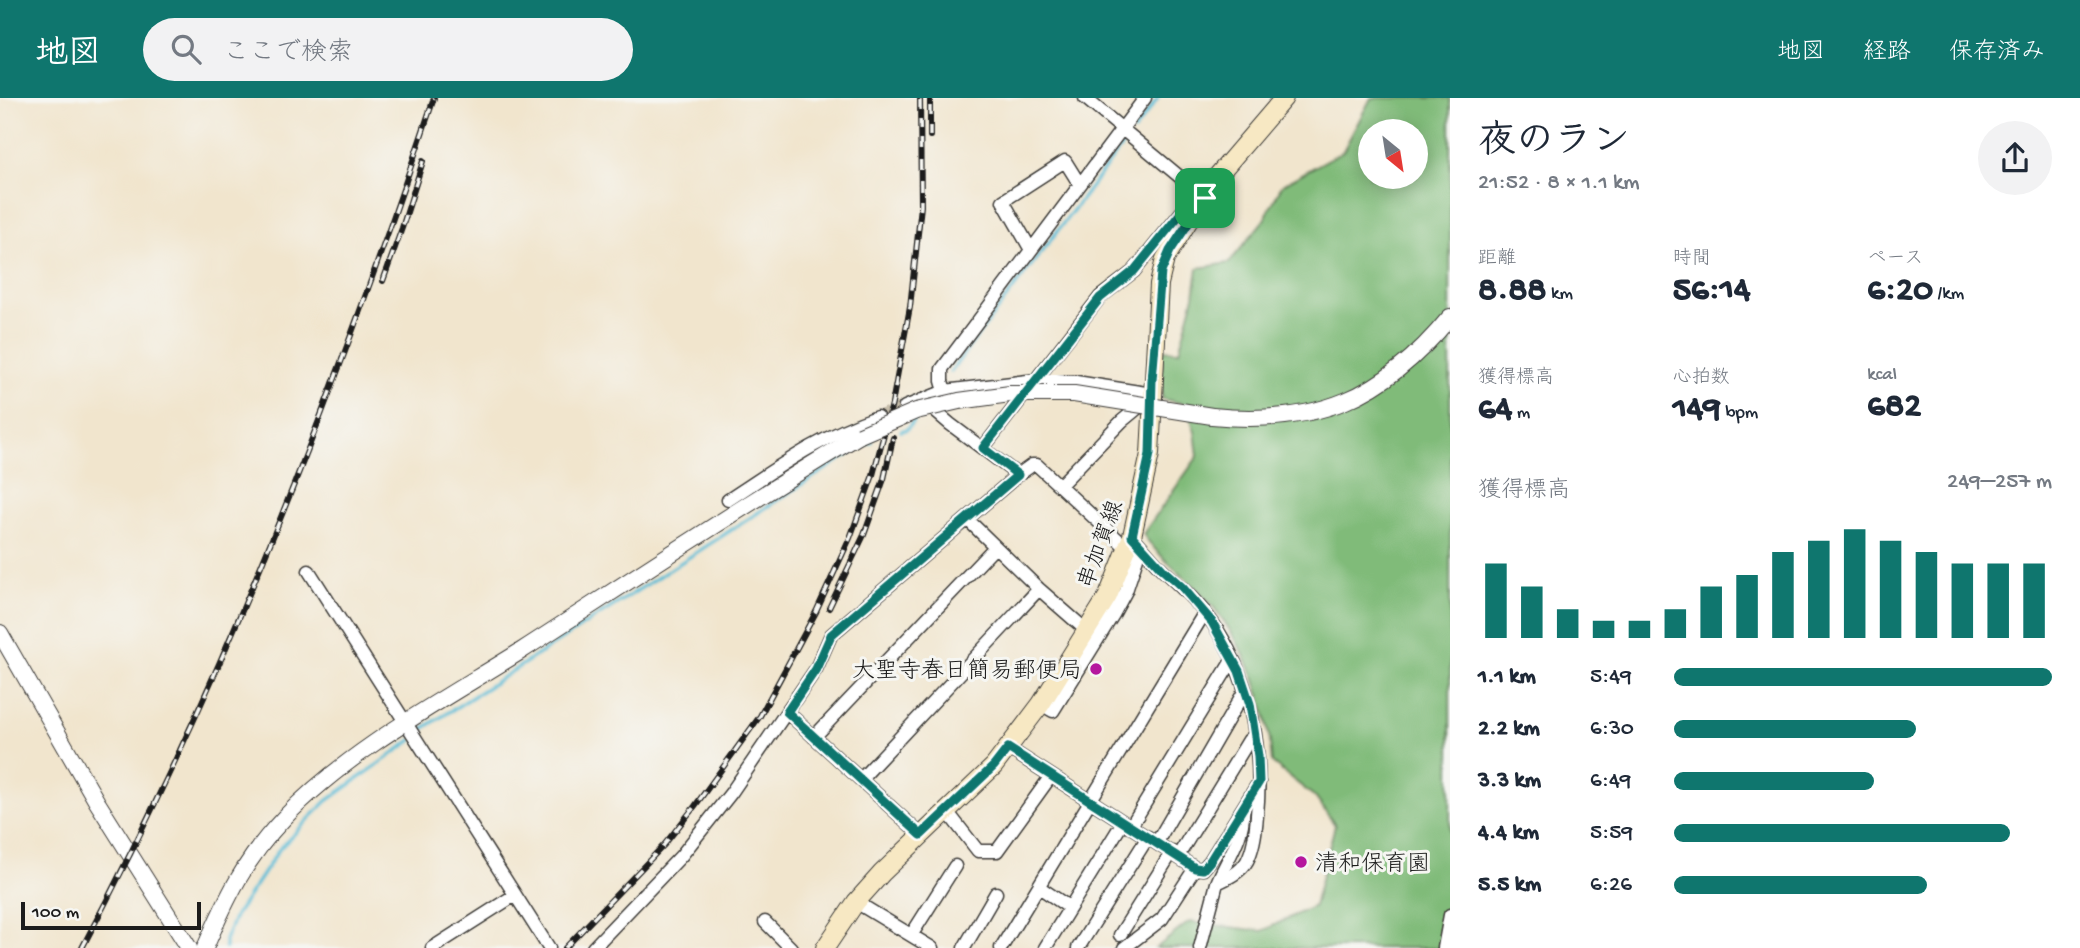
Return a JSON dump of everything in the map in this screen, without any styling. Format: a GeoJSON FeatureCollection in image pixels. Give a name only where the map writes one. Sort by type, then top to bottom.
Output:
{"type":"FeatureCollection","features":[{"type":"Feature","properties":{"kind":"main road","name":"串加賀線"},"geometry":{"type":"LineString","coordinates":[[825,948],[856,902],[946,810],[994,766],[1041,704],[1108,596],[1133,543],[1150,454],[1161,272],[1170,251],[1228,160],[1284,98]]}},
{"type":"Feature","properties":{"kind":"street"},"geometry":{"type":"LineString","coordinates":[[1085,98],[1203,196]]}},
{"type":"Feature","properties":{"kind":"street"},"geometry":{"type":"LineString","coordinates":[[945,391],[942,369],[1145,98]]}},
{"type":"Feature","properties":{"kind":"street"},"geometry":{"type":"LineString","coordinates":[[1031,250],[1003,201],[1065,161],[1080,185]]}},
{"type":"Feature","properties":{"kind":"street"},"geometry":{"type":"LineString","coordinates":[[983,448],[1100,298],[1134,271],[1194,197],[1203,196]]}},
{"type":"Feature","properties":{"kind":"street"},"geometry":{"type":"LineString","coordinates":[[205,948],[241,871],[285,817],[313,790],[406,724],[786,479],[860,435],[916,411],[959,401],[1010,394],[1074,394],[1212,416],[1250,419],[1299,415],[1338,405],[1383,382],[1405,366],[1450,317]]}},
{"type":"Feature","properties":{"kind":"street"},"geometry":{"type":"LineString","coordinates":[[905,407],[945,391],[1036,380],[1076,382],[1152,395]]}},
{"type":"Feature","properties":{"kind":"street"},"geometry":{"type":"LineString","coordinates":[[1060,484],[1122,421],[1152,395]]}},
{"type":"Feature","properties":{"kind":"street"},"geometry":{"type":"LineString","coordinates":[[922,400],[1018,475]]}},
{"type":"Feature","properties":{"kind":"street"},"geometry":{"type":"LineString","coordinates":[[728,500],[827,436],[877,417]]}},
{"type":"Feature","properties":{"kind":"street"},"geometry":{"type":"LineString","coordinates":[[593,948],[681,856],[731,793],[816,669],[831,635],[1018,475],[1037,465],[1133,543],[1205,612],[1233,659],[1245,690],[1255,735],[1260,799],[1256,828],[1246,864],[1230,877],[1217,883]]}},
{"type":"Feature","properties":{"kind":"street"},"geometry":{"type":"LineString","coordinates":[[967,519],[1086,630]]}},
{"type":"Feature","properties":{"kind":"street"},"geometry":{"type":"LineString","coordinates":[[1041,704],[1053,710],[1114,613],[1126,591],[1133,543]]}},
{"type":"Feature","properties":{"kind":"street"},"geometry":{"type":"LineString","coordinates":[[814,737],[995,547]]}},
{"type":"Feature","properties":{"kind":"street"},"geometry":{"type":"LineString","coordinates":[[309,571],[549,948]]}},
{"type":"Feature","properties":{"kind":"street"},"geometry":{"type":"LineString","coordinates":[[861,779],[1039,589]]}},
{"type":"Feature","properties":{"kind":"street"},"geometry":{"type":"LineString","coordinates":[[1001,948],[1205,612]]}},
{"type":"Feature","properties":{"kind":"street"},"geometry":{"type":"LineString","coordinates":[[0,633],[97,802],[189,948]]}},
{"type":"Feature","properties":{"kind":"street"},"geometry":{"type":"LineString","coordinates":[[1045,948],[1233,659]]}},
{"type":"Feature","properties":{"kind":"street"},"geometry":{"type":"LineString","coordinates":[[1078,948],[1153,839],[1245,690]]}},
{"type":"Feature","properties":{"kind":"street"},"geometry":{"type":"LineString","coordinates":[[787,712],[921,835]]}},
{"type":"Feature","properties":{"kind":"street"},"geometry":{"type":"LineString","coordinates":[[1120,935],[1249,740],[1255,735]]}},
{"type":"Feature","properties":{"kind":"street"},"geometry":{"type":"LineString","coordinates":[[1008,748],[1195,868],[1203,869],[1210,861],[1259,782]]}},
{"type":"Feature","properties":{"kind":"street"},"geometry":{"type":"LineString","coordinates":[[946,810],[978,851],[997,851],[1051,776]]}},
{"type":"Feature","properties":{"kind":"street"},"geometry":{"type":"LineString","coordinates":[[1200,948],[1217,883],[1238,838],[1244,818],[1243,806]]}},
{"type":"Feature","properties":{"kind":"street"},"geometry":{"type":"LineString","coordinates":[[907,948],[955,866]]}},
{"type":"Feature","properties":{"kind":"street"},"geometry":{"type":"LineString","coordinates":[[1124,948],[1163,919],[1195,868]]}},
{"type":"Feature","properties":{"kind":"street"},"geometry":{"type":"LineString","coordinates":[[1039,887],[1070,908]]}},
{"type":"Feature","properties":{"kind":"street"},"geometry":{"type":"LineString","coordinates":[[964,948],[996,893]]}},
{"type":"Feature","properties":{"kind":"street"},"geometry":{"type":"LineString","coordinates":[[432,948],[515,895]]}},
{"type":"Feature","properties":{"kind":"street"},"geometry":{"type":"LineString","coordinates":[[856,902],[932,948]]}},
{"type":"Feature","properties":{"kind":"street"},"geometry":{"type":"LineString","coordinates":[[1444,948],[1450,915]]}},
{"type":"Feature","properties":{"kind":"street"},"geometry":{"type":"LineString","coordinates":[[765,922],[791,948]]}},
{"type":"Feature","properties":{"kind":"green space"},"geometry":{"type":"Polygon","coordinates":[[[1371,98],[1450,98],[1450,948],[1156,948],[1189,922],[1262,931],[1314,906],[1335,825],[1315,797],[1272,763],[1261,699],[1246,659],[1224,621],[1203,595],[1158,553],[1143,534],[1198,456],[1195,432],[1186,404],[1162,399],[1162,350],[1179,351],[1194,296],[1198,268],[1229,263],[1264,220],[1282,185],[1343,151],[1358,123],[1358,189],[1428,189],[1428,119],[1360,119],[1371,98]]]}},
{"type":"Feature","properties":{"kind":"waterway"},"geometry":{"type":"LineString","coordinates":[[1134,131],[1158,98]]}},
{"type":"Feature","properties":{"kind":"waterway"},"geometry":{"type":"LineString","coordinates":[[951,371],[1125,142]]}},
{"type":"Feature","properties":{"kind":"waterway"},"geometry":{"type":"LineString","coordinates":[[901,431],[907,429],[915,419]]}},
{"type":"Feature","properties":{"kind":"waterway"},"geometry":{"type":"LineString","coordinates":[[418,732],[863,445],[872,442]]}},
{"type":"Feature","properties":{"kind":"waterway"},"geometry":{"type":"LineString","coordinates":[[225,948],[225,940],[235,916],[280,848],[327,801],[412,740]]}},
{"type":"Feature","properties":{"kind":"tunnel"},"geometry":{"type":"LineString","coordinates":[[877,417],[905,407]]}},
{"type":"Feature","properties":{"kind":"railway"},"geometry":{"type":"LineString","coordinates":[[82,948],[184,741],[276,530],[358,315],[434,98]]}},
{"type":"Feature","properties":{"kind":"railway"},"geometry":{"type":"LineString","coordinates":[[565,948],[664,845],[760,716],[816,612],[850,538],[873,475],[892,404],[910,307],[921,206],[920,98]]}},
{"type":"Feature","properties":{"kind":"railway"},"geometry":{"type":"LineString","coordinates":[[930,98],[930,136]]}},
{"type":"Feature","properties":{"kind":"railway"},"geometry":{"type":"LineString","coordinates":[[383,281],[423,161]]}},
{"type":"Feature","properties":{"kind":"railway"},"geometry":{"type":"LineString","coordinates":[[829,608],[864,535],[884,479],[893,438]]}},
{"type":"Feature","properties":{"kind":"place","name":"大聖寺春日簡易郵便局"},"geometry":{"type":"Point","coordinates":[1096,669]}},
{"type":"Feature","properties":{"kind":"place","name":"清和保育園"},"geometry":{"type":"Point","coordinates":[1301,862]}},
{"type":"Feature","properties":{"kind":"route"},"geometry":{"type":"LineString","coordinates":[[1201,194],[1205,198],[1170,251],[1161,272],[1152,380],[1150,454],[1132,536],[1182,587],[1220,634],[1239,671],[1250,704],[1259,782],[1203,869],[1195,868],[1008,748],[994,766],[921,835],[787,712],[816,669],[831,635],[1018,475],[983,448],[1100,298],[1110,287],[1134,271],[1194,197],[1201,194]]}}]}
